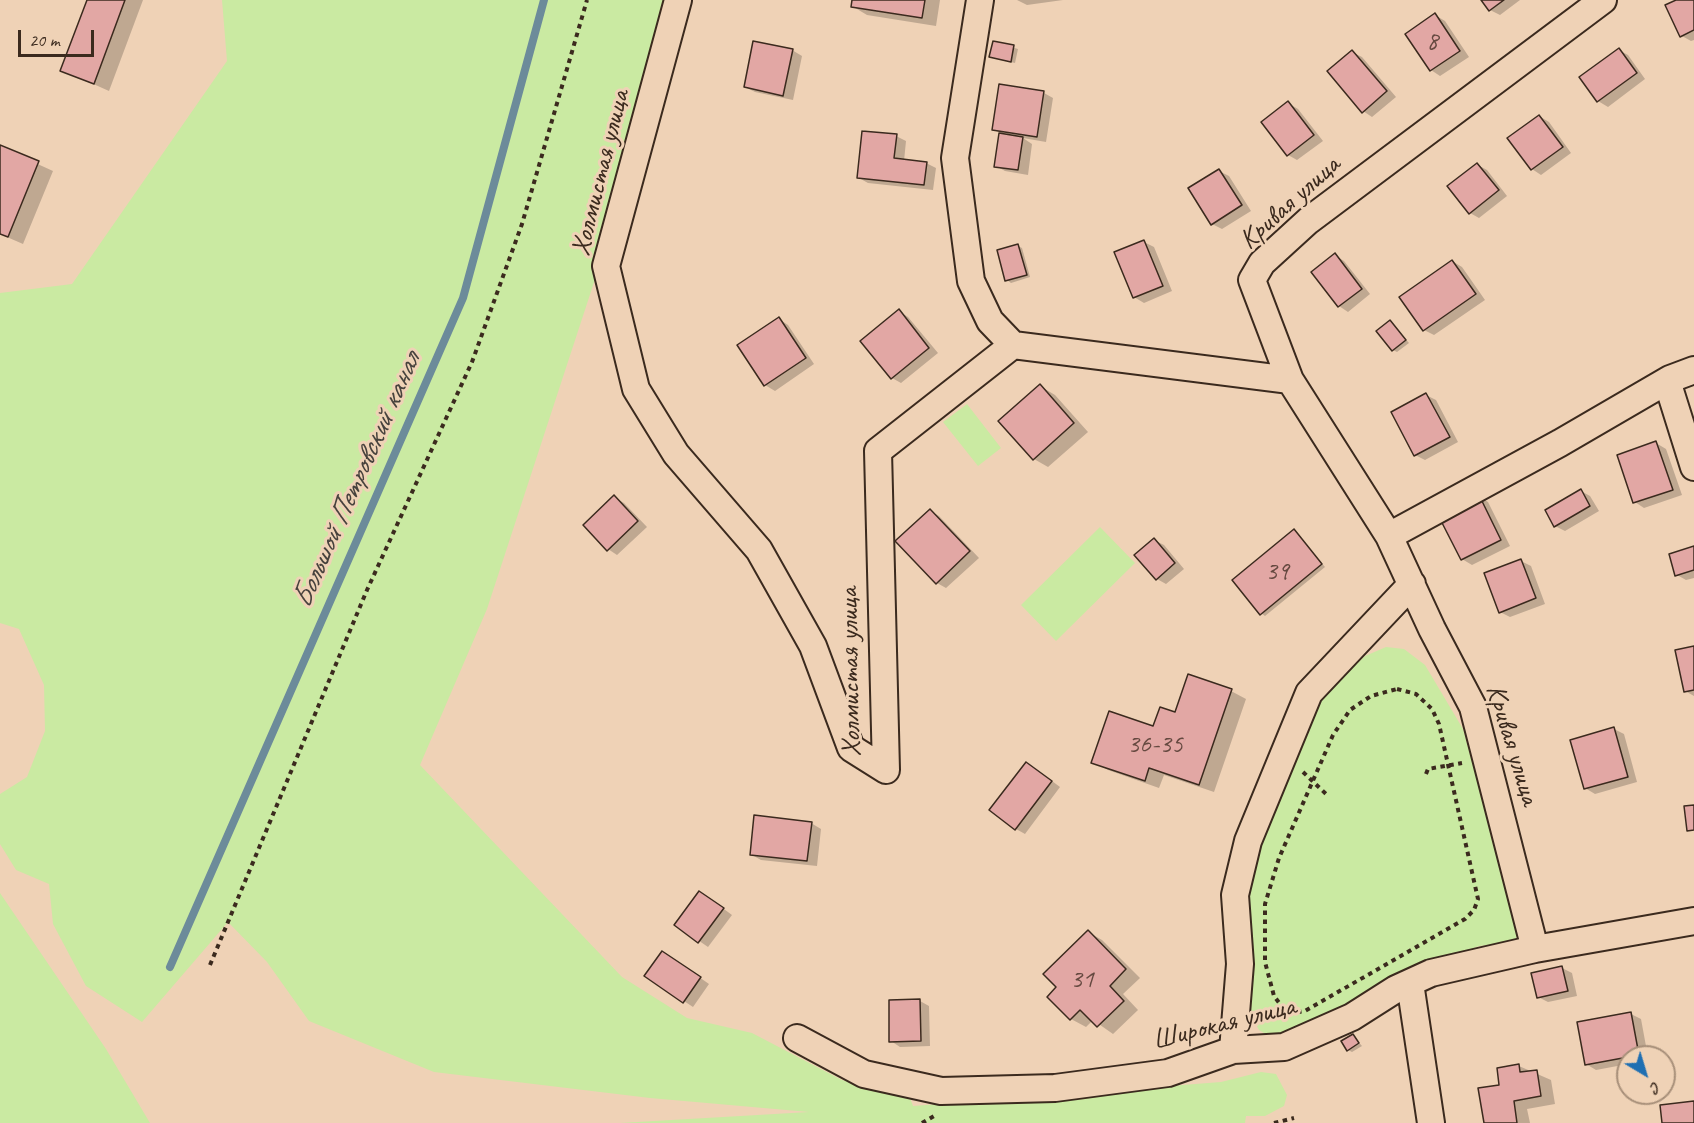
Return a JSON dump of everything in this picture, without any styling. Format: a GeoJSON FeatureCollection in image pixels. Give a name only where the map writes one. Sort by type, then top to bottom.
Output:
{"type":"FeatureCollection","features":[{"type":"Feature","properties":{"kind":"street","name":"Холмистая улица"},"geometry":{"type":"LineString","coordinates":[[678,0],[606,266],[636,388],[676,454],[759,550],[813,646],[851,748],[886,770],[878,451],[1013,345]]}},
{"type":"Feature","properties":{"kind":"street"},"geometry":{"type":"LineString","coordinates":[[980,0],[955,158],[971,281],[990,321],[1013,345],[1290,380]]}},
{"type":"Feature","properties":{"kind":"street","name":"Кривая улица"},"geometry":{"type":"LineString","coordinates":[[1535,949],[1473,707],[1389,536],[1290,380],[1252,280],[1262,264],[1308,221],[1603,0]]}},
{"type":"Feature","properties":{"kind":"street"},"geometry":{"type":"LineString","coordinates":[[1389,536],[1560,443],[1667,381],[1694,370]]}},
{"type":"Feature","properties":{"kind":"street"},"geometry":{"type":"LineString","coordinates":[[1667,381],[1694,467]]}},
{"type":"Feature","properties":{"kind":"street"},"geometry":{"type":"LineString","coordinates":[[1233,1050],[1240,964],[1235,895],[1248,841],[1309,693],[1412,584]]}},
{"type":"Feature","properties":{"kind":"street","name":"Широкая улица"},"geometry":{"type":"LineString","coordinates":[[796,1038],[864,1074],[941,1091],[1055,1088],[1168,1072],[1233,1050],[1284,1047],[1352,1017],[1410,983],[1431,974],[1535,949],[1694,921]]}},
{"type":"Feature","properties":{"kind":"street"},"geometry":{"type":"LineString","coordinates":[[1410,983],[1431,1123]]}},
{"type":"Feature","properties":{"kind":"path"},"geometry":{"type":"LineString","coordinates":[[210,964],[368,590],[472,362],[522,224],[587,0]]}},
{"type":"Feature","properties":{"kind":"path"},"geometry":{"type":"LineString","coordinates":[[1397,689],[1416,694],[1432,709],[1439,724],[1449,765],[1478,898],[1474,910],[1465,919],[1305,1011],[1292,1013],[1283,1008],[1274,996],[1265,962],[1265,904],[1279,858],[1333,735],[1344,718],[1350,710],[1371,696],[1397,689]]}},
{"type":"Feature","properties":{"kind":"path"},"geometry":{"type":"LineString","coordinates":[[1426,774],[1428,769],[1486,758]]}},
{"type":"Feature","properties":{"kind":"path"},"geometry":{"type":"LineString","coordinates":[[1274,1123],[1294,1118]]}},
{"type":"Feature","properties":{"kind":"green space"},"geometry":{"type":"Polygon","coordinates":[[[222,0],[675,0],[618,209],[487,609],[420,765],[622,977],[687,1018],[752,1033],[842,1080],[910,1098],[913,1106],[1221,1082],[1261,1072],[1276,1074],[1287,1095],[1284,1106],[1265,1116],[1246,1116],[1245,1123],[620,1123],[809,1112],[650,1098],[434,1072],[309,1021],[267,962],[228,922],[142,1022],[86,986],[53,924],[49,884],[16,870],[0,844],[0,794],[27,777],[45,731],[44,685],[19,629],[0,623],[0,293],[72,284],[227,61],[222,0]]]}},
{"type":"Feature","properties":{"kind":"green space"},"geometry":{"type":"Polygon","coordinates":[[[967,404],[1001,448],[978,466],[943,422],[967,404]]]}},
{"type":"Feature","properties":{"kind":"green space"},"geometry":{"type":"Polygon","coordinates":[[[1100,527],[1135,563],[1056,641],[1021,605],[1100,527]]]}},
{"type":"Feature","properties":{"kind":"green space"},"geometry":{"type":"Polygon","coordinates":[[[1386,647],[1404,649],[1425,665],[1463,729],[1519,932],[1514,942],[1479,946],[1435,963],[1289,1036],[1269,1036],[1259,1030],[1247,1009],[1240,892],[1320,697],[1365,656],[1386,647]]]}},
{"type":"Feature","properties":{"kind":"green space"},"geometry":{"type":"Polygon","coordinates":[[[0,893],[106,1049],[150,1123],[0,1123],[0,893]]]}},
{"type":"Feature","properties":{"kind":"building"},"geometry":{"type":"Polygon","coordinates":[[[87,0],[125,0],[94,84],[60,71],[87,0]]]}},
{"type":"Feature","properties":{"kind":"building"},"geometry":{"type":"Polygon","coordinates":[[[852,0],[925,0],[922,18],[851,7],[852,0]]]}},
{"type":"Feature","properties":{"kind":"building"},"geometry":{"type":"Polygon","coordinates":[[[1481,0],[1504,0],[1489,11],[1481,0]]]}},
{"type":"Feature","properties":{"kind":"building"},"geometry":{"type":"Polygon","coordinates":[[[1676,0],[1694,0],[1694,30],[1680,37],[1665,5],[1676,0]]]}},
{"type":"Feature","properties":{"kind":"building"},"geometry":{"type":"Polygon","coordinates":[[[1435,13],[1460,51],[1430,71],[1405,34],[1435,13]]]}},
{"type":"Feature","properties":{"kind":"building"},"geometry":{"type":"Polygon","coordinates":[[[753,41],[793,49],[783,96],[744,87],[753,41]]]}},
{"type":"Feature","properties":{"kind":"building"},"geometry":{"type":"Polygon","coordinates":[[[993,41],[1014,45],[1011,62],[989,57],[993,41]]]}},
{"type":"Feature","properties":{"kind":"building"},"geometry":{"type":"Polygon","coordinates":[[[1619,48],[1637,73],[1597,102],[1579,77],[1619,48]]]}},
{"type":"Feature","properties":{"kind":"building"},"geometry":{"type":"Polygon","coordinates":[[[1352,50],[1387,91],[1362,113],[1327,71],[1352,50]]]}},
{"type":"Feature","properties":{"kind":"building"},"geometry":{"type":"Polygon","coordinates":[[[999,84],[1044,91],[1037,137],[992,130],[999,84]]]}},
{"type":"Feature","properties":{"kind":"building"},"geometry":{"type":"Polygon","coordinates":[[[1288,101],[1314,135],[1287,156],[1261,122],[1288,101]]]}},
{"type":"Feature","properties":{"kind":"building"},"geometry":{"type":"Polygon","coordinates":[[[1539,115],[1563,147],[1531,170],[1507,138],[1539,115]]]}},
{"type":"Feature","properties":{"kind":"building"},"geometry":{"type":"Polygon","coordinates":[[[862,131],[897,134],[894,158],[927,162],[924,185],[857,178],[862,131]]]}},
{"type":"Feature","properties":{"kind":"building"},"geometry":{"type":"Polygon","coordinates":[[[999,133],[1023,137],[1018,170],[994,167],[999,133]]]}},
{"type":"Feature","properties":{"kind":"building"},"geometry":{"type":"Polygon","coordinates":[[[0,145],[39,161],[8,237],[0,234],[0,145]]]}},
{"type":"Feature","properties":{"kind":"building"},"geometry":{"type":"Polygon","coordinates":[[[1477,163],[1499,190],[1469,214],[1447,186],[1477,163]]]}},
{"type":"Feature","properties":{"kind":"building"},"geometry":{"type":"Polygon","coordinates":[[[1219,169],[1242,205],[1211,225],[1188,188],[1219,169]]]}},
{"type":"Feature","properties":{"kind":"building"},"geometry":{"type":"Polygon","coordinates":[[[1144,240],[1163,286],[1133,298],[1114,252],[1144,240]]]}},
{"type":"Feature","properties":{"kind":"building"},"geometry":{"type":"Polygon","coordinates":[[[1018,244],[1027,275],[1005,281],[997,250],[1018,244]]]}},
{"type":"Feature","properties":{"kind":"building"},"geometry":{"type":"Polygon","coordinates":[[[1335,253],[1362,289],[1338,307],[1311,272],[1335,253]]]}},
{"type":"Feature","properties":{"kind":"building"},"geometry":{"type":"Polygon","coordinates":[[[1452,260],[1476,294],[1423,331],[1399,297],[1452,260]]]}},
{"type":"Feature","properties":{"kind":"building"},"geometry":{"type":"Polygon","coordinates":[[[899,309],[929,348],[891,379],[860,341],[899,309]]]}},
{"type":"Feature","properties":{"kind":"building"},"geometry":{"type":"Polygon","coordinates":[[[779,317],[806,358],[764,386],[737,345],[779,317]]]}},
{"type":"Feature","properties":{"kind":"building"},"geometry":{"type":"Polygon","coordinates":[[[1390,320],[1406,340],[1392,351],[1376,331],[1390,320]]]}},
{"type":"Feature","properties":{"kind":"building"},"geometry":{"type":"Polygon","coordinates":[[[1040,384],[1074,423],[1033,460],[998,421],[1040,384]]]}},
{"type":"Feature","properties":{"kind":"building"},"geometry":{"type":"Polygon","coordinates":[[[1426,393],[1450,437],[1414,456],[1391,412],[1426,393]]]}},
{"type":"Feature","properties":{"kind":"building"},"geometry":{"type":"Polygon","coordinates":[[[1656,441],[1673,490],[1633,503],[1617,455],[1656,441]]]}},
{"type":"Feature","properties":{"kind":"building"},"geometry":{"type":"Polygon","coordinates":[[[1581,489],[1590,506],[1554,527],[1545,510],[1581,489]]]}},
{"type":"Feature","properties":{"kind":"building"},"geometry":{"type":"Polygon","coordinates":[[[614,495],[638,521],[607,551],[583,525],[614,495]]]}},
{"type":"Feature","properties":{"kind":"building"},"geometry":{"type":"Polygon","coordinates":[[[1479,495],[1501,540],[1461,560],[1438,515],[1479,495]]]}},
{"type":"Feature","properties":{"kind":"building"},"geometry":{"type":"Polygon","coordinates":[[[930,509],[970,551],[936,584],[895,541],[930,509]]]}},
{"type":"Feature","properties":{"kind":"building"},"geometry":{"type":"Polygon","coordinates":[[[1294,529],[1322,564],[1260,615],[1232,580],[1294,529]]]}},
{"type":"Feature","properties":{"kind":"building"},"geometry":{"type":"Polygon","coordinates":[[[1154,538],[1175,563],[1156,580],[1134,555],[1154,538]]]}},
{"type":"Feature","properties":{"kind":"building"},"geometry":{"type":"Polygon","coordinates":[[[1694,546],[1694,570],[1675,576],[1669,554],[1694,546]]]}},
{"type":"Feature","properties":{"kind":"building"},"geometry":{"type":"Polygon","coordinates":[[[1521,559],[1536,598],[1499,613],[1484,573],[1521,559]]]}},
{"type":"Feature","properties":{"kind":"building"},"geometry":{"type":"Polygon","coordinates":[[[1694,646],[1694,690],[1684,692],[1675,650],[1694,646]]]}},
{"type":"Feature","properties":{"kind":"building"},"geometry":{"type":"Polygon","coordinates":[[[1188,674],[1232,689],[1199,785],[1149,768],[1145,781],[1091,763],[1109,711],[1153,726],[1160,707],[1175,712],[1188,674]]]}},
{"type":"Feature","properties":{"kind":"building"},"geometry":{"type":"Polygon","coordinates":[[[1614,727],[1628,777],[1584,789],[1570,740],[1614,727]]]}},
{"type":"Feature","properties":{"kind":"building"},"geometry":{"type":"Polygon","coordinates":[[[1026,762],[1052,781],[1015,830],[989,810],[1026,762]]]}},
{"type":"Feature","properties":{"kind":"building"},"geometry":{"type":"Polygon","coordinates":[[[1694,805],[1694,830],[1687,831],[1684,806],[1694,805]]]}},
{"type":"Feature","properties":{"kind":"building"},"geometry":{"type":"Polygon","coordinates":[[[754,815],[812,822],[807,861],[750,855],[754,815]]]}},
{"type":"Feature","properties":{"kind":"building"},"geometry":{"type":"Polygon","coordinates":[[[699,891],[724,908],[698,943],[674,925],[699,891]]]}},
{"type":"Feature","properties":{"kind":"building"},"geometry":{"type":"Polygon","coordinates":[[[1088,930],[1126,969],[1110,986],[1124,1001],[1097,1027],[1080,1010],[1070,1020],[1047,997],[1056,987],[1043,974],[1088,930]]]}},
{"type":"Feature","properties":{"kind":"building"},"geometry":{"type":"Polygon","coordinates":[[[662,951],[701,977],[683,1003],[644,976],[662,951]]]}},
{"type":"Feature","properties":{"kind":"building"},"geometry":{"type":"Polygon","coordinates":[[[1562,966],[1568,991],[1537,998],[1531,973],[1562,966]]]}},
{"type":"Feature","properties":{"kind":"building"},"geometry":{"type":"Polygon","coordinates":[[[920,999],[921,1041],[889,1042],[889,1000],[920,999]]]}},
{"type":"Feature","properties":{"kind":"building"},"geometry":{"type":"Polygon","coordinates":[[[1631,1012],[1637,1045],[1616,1045],[1616,1059],[1585,1065],[1577,1022],[1631,1012]]]}},
{"type":"Feature","properties":{"kind":"building"},"geometry":{"type":"Polygon","coordinates":[[[1353,1034],[1359,1043],[1347,1051],[1341,1041],[1353,1034]]]}},
{"type":"Feature","properties":{"kind":"building"},"geometry":{"type":"Polygon","coordinates":[[[1519,1064],[1520,1072],[1537,1070],[1541,1096],[1514,1101],[1517,1123],[1484,1123],[1478,1088],[1499,1085],[1497,1068],[1519,1064]]]}},
{"type":"Feature","properties":{"kind":"building"},"geometry":{"type":"Polygon","coordinates":[[[1694,1101],[1694,1123],[1662,1123],[1660,1105],[1676,1105],[1676,1103],[1694,1101]]]}},
{"type":"Feature","properties":{"kind":"waterway","name":"Большой Петровский канал"},"geometry":{"type":"LineString","coordinates":[[170,967],[463,298],[544,0]]}}]}
